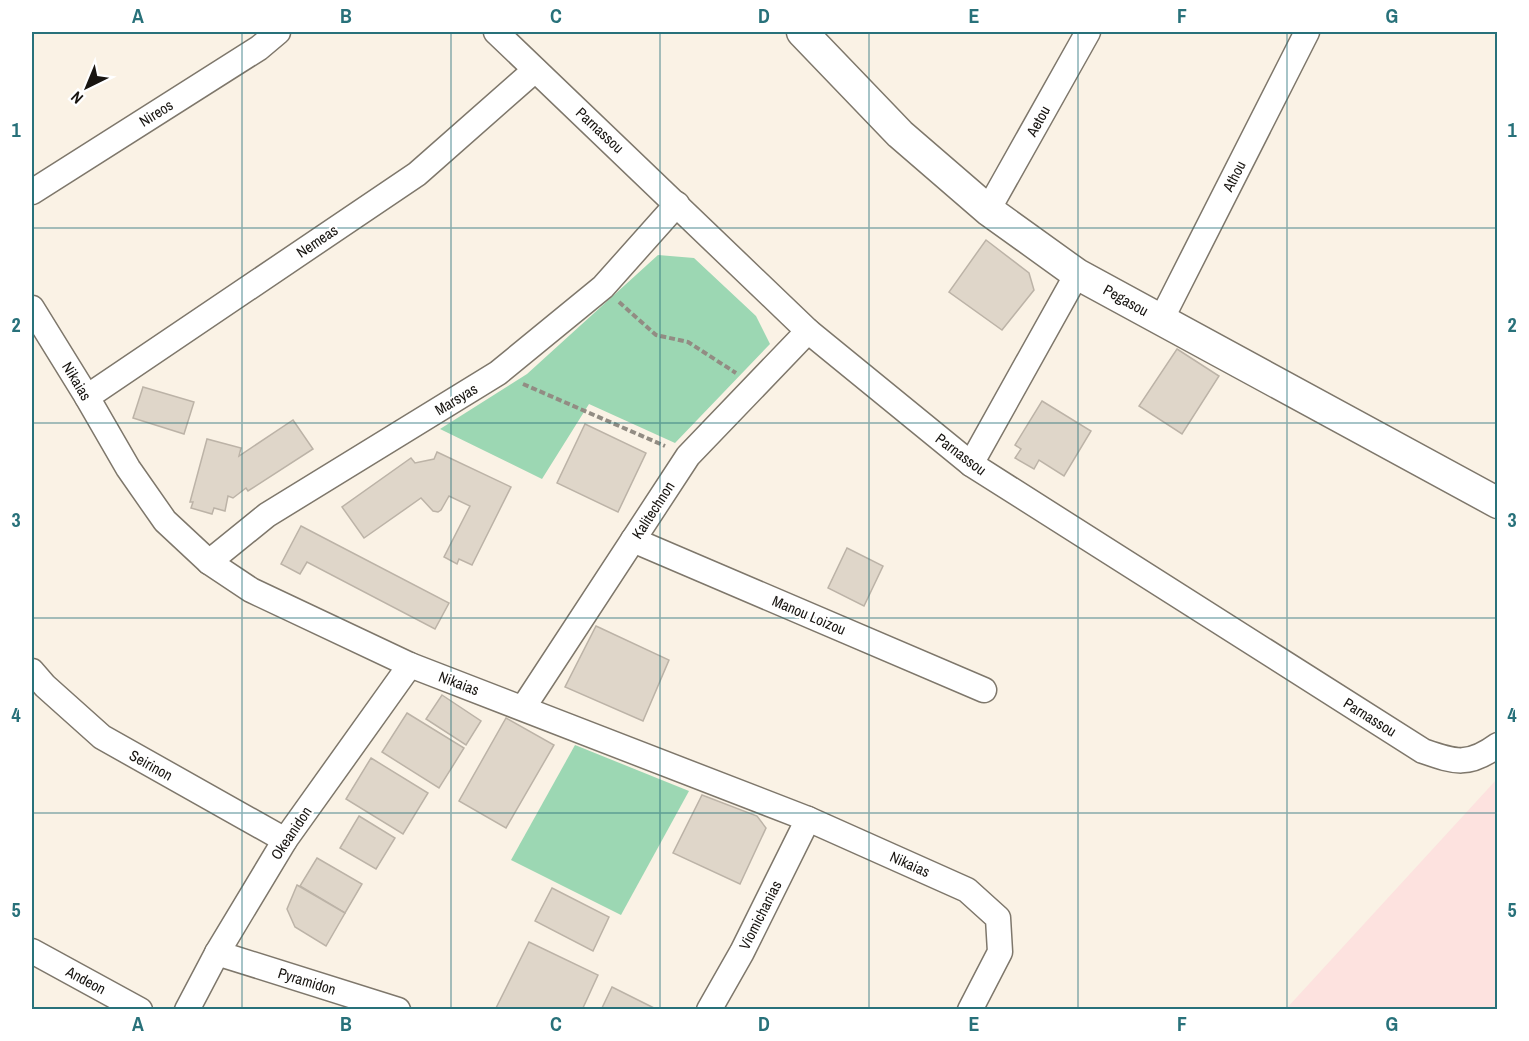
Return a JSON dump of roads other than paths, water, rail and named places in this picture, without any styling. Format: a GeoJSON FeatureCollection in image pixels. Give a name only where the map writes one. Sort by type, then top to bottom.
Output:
{"type":"FeatureCollection","features":[{"type":"Feature","properties":{"kind":"street","name":"Nireos"},"geometry":{"type":"LineString","coordinates":[[32,192],[259,48],[278,32]]}},
{"type":"Feature","properties":{"kind":"street","name":"Parnassou"},"geometry":{"type":"LineString","coordinates":[[496,32],[808,332],[971,464],[1423,751],[1454,761],[1482,757],[1497,745]]}},
{"type":"Feature","properties":{"kind":"street","name":"Pegasou"},"geometry":{"type":"LineString","coordinates":[[802,32],[900,134],[988,210],[1077,274],[1497,503]]}},
{"type":"Feature","properties":{"kind":"street","name":"Aetou"},"geometry":{"type":"LineString","coordinates":[[988,210],[1088,32]]}},
{"type":"Feature","properties":{"kind":"street","name":"Athou"},"geometry":{"type":"LineString","coordinates":[[1161,320],[1306,32]]}},
{"type":"Feature","properties":{"kind":"street","name":"Nemeas"},"geometry":{"type":"LineString","coordinates":[[87,397],[417,174],[535,70]]}},
{"type":"Feature","properties":{"kind":"street","name":"Marsyas"},"geometry":{"type":"LineString","coordinates":[[209,562],[267,514],[498,373],[603,287],[677,204]]}},
{"type":"Feature","properties":{"kind":"street"},"geometry":{"type":"LineString","coordinates":[[971,464],[1077,274]]}},
{"type":"Feature","properties":{"kind":"street","name":"Nikaias"},"geometry":{"type":"LineString","coordinates":[[32,308],[128,468],[165,521],[209,562],[251,590],[410,665],[808,819],[967,890],[998,918],[1000,952],[970,1010]]}},
{"type":"Feature","properties":{"kind":"street","name":"Kalitechnon"},"geometry":{"type":"LineString","coordinates":[[523,708],[688,456],[754,385],[808,332]]}},
{"type":"Feature","properties":{"kind":"street","name":"Manou Loizou"},"geometry":{"type":"LineString","coordinates":[[633,540],[984,690]]}},
{"type":"Feature","properties":{"kind":"street","name":"Okeanidon"},"geometry":{"type":"LineString","coordinates":[[186,1010],[217,953],[285,840],[410,665]]}},
{"type":"Feature","properties":{"kind":"street","name":"Seirinon"},"geometry":{"type":"LineString","coordinates":[[32,671],[45,686],[102,737],[285,840]]}},
{"type":"Feature","properties":{"kind":"street","name":"Viomichanias"},"geometry":{"type":"LineString","coordinates":[[709,1010],[742,952],[808,819]]}},
{"type":"Feature","properties":{"kind":"street","name":"Andeon"},"geometry":{"type":"LineString","coordinates":[[32,951],[140,1010]]}},
{"type":"Feature","properties":{"kind":"street","name":"Pyramidon"},"geometry":{"type":"LineString","coordinates":[[217,953],[398,1010]]}}]}
